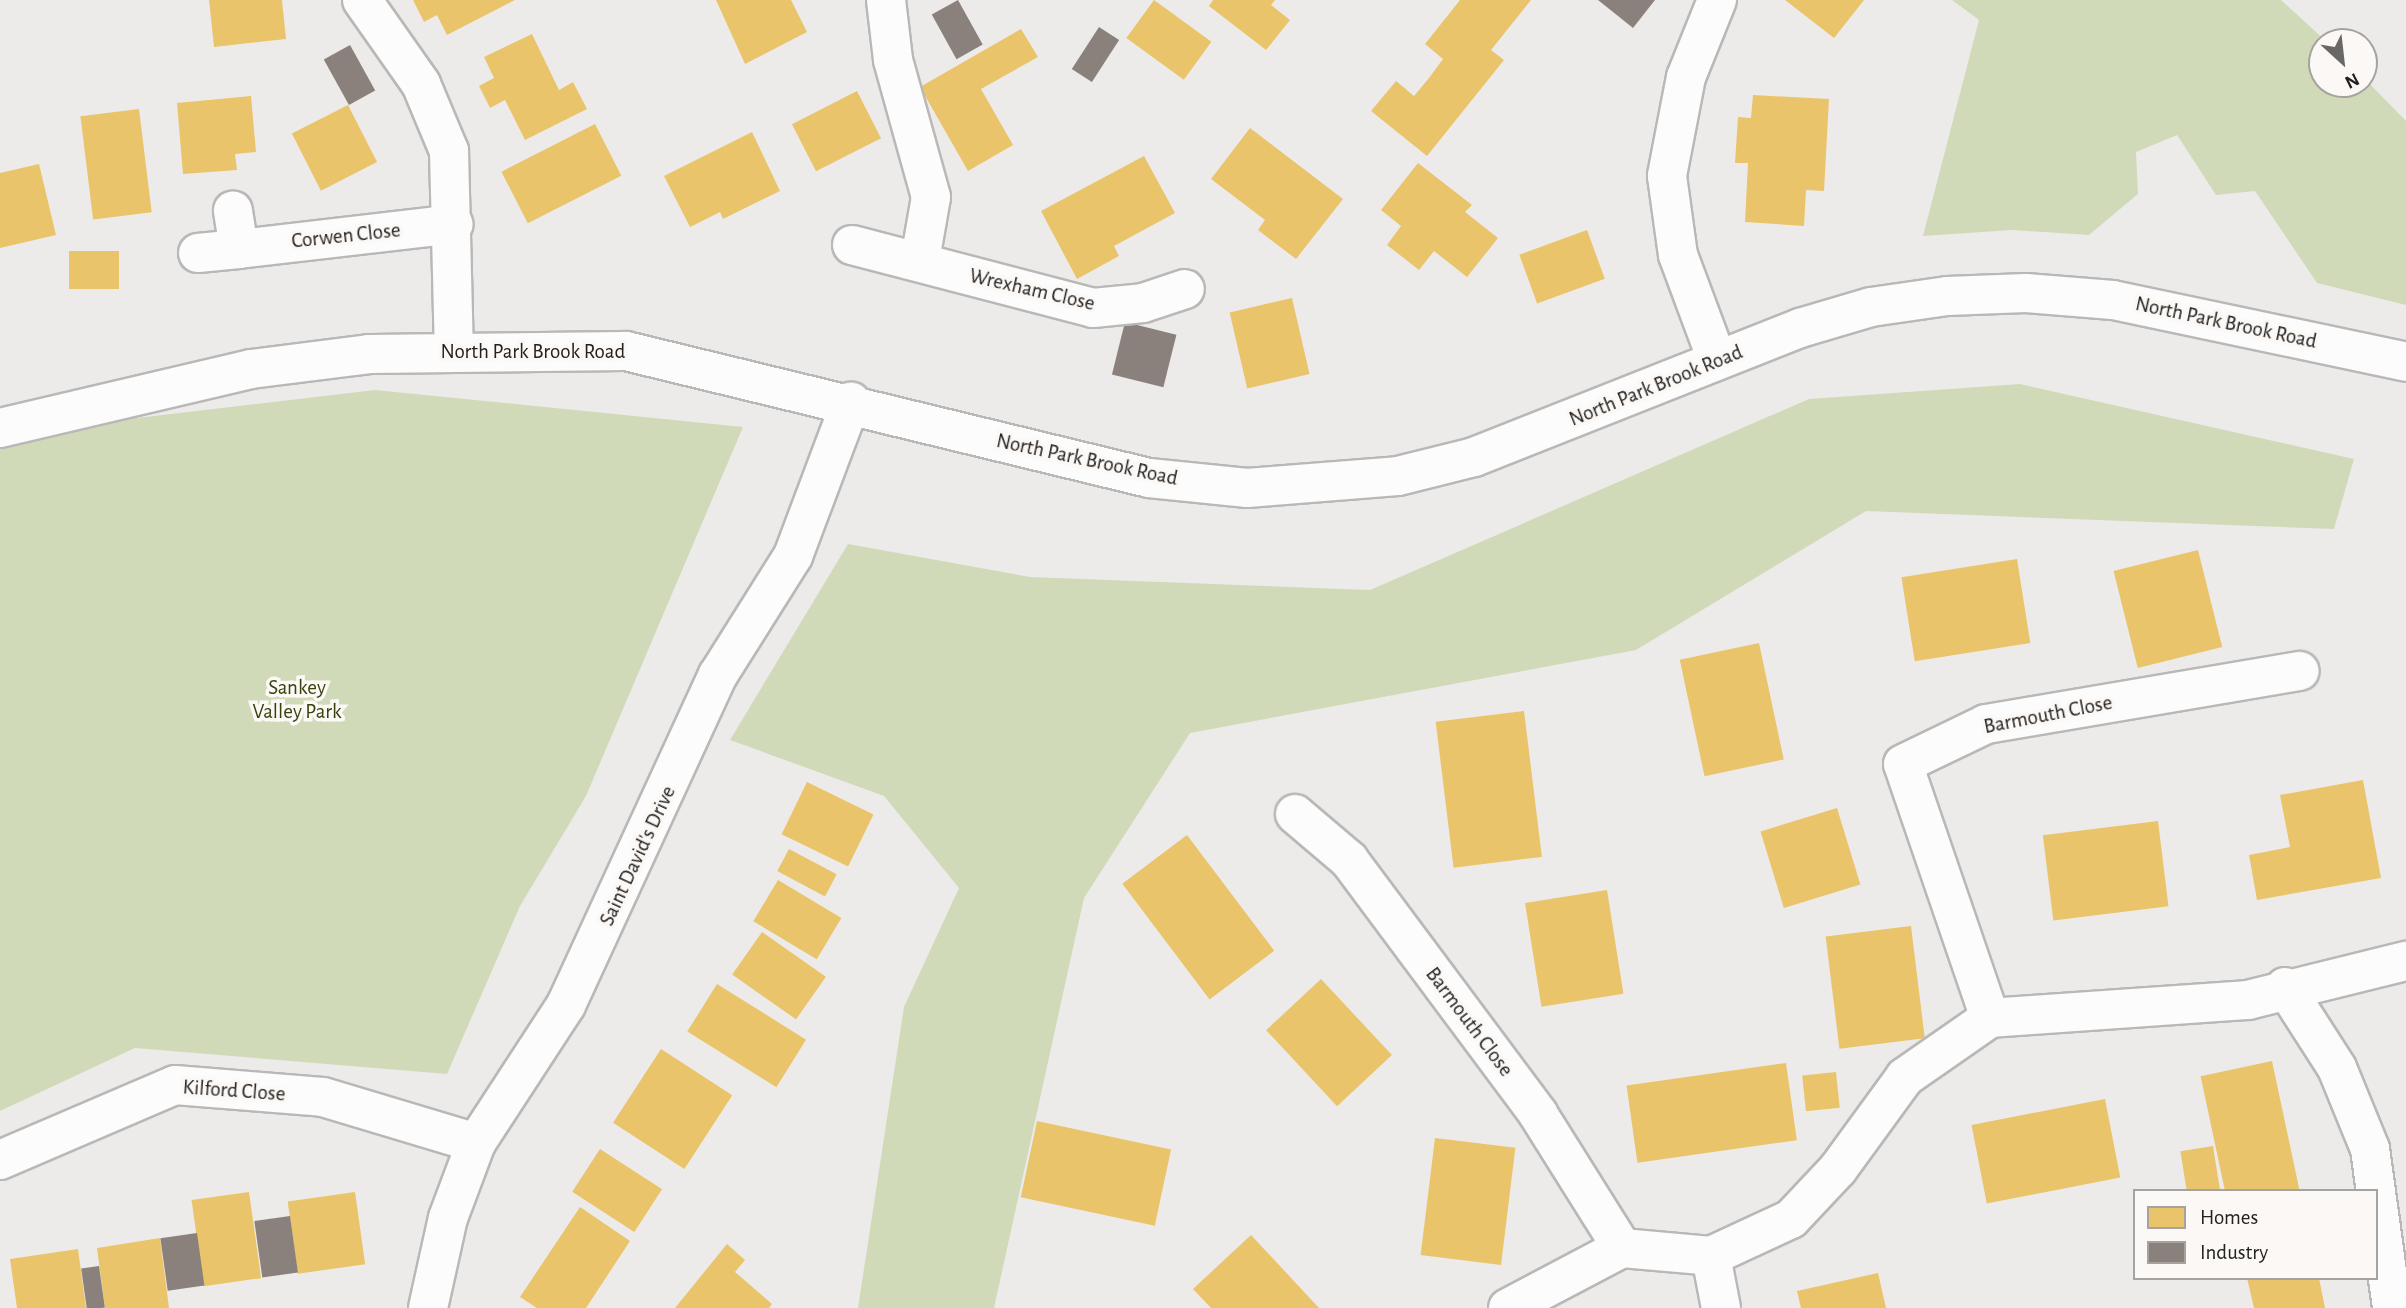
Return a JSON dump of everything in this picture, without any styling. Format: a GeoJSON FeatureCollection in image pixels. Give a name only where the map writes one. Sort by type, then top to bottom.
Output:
{"type":"FeatureCollection","features":[{"type":"Feature","properties":{"kind":"street"},"geometry":{"type":"LineString","coordinates":[[362,0],[436,115],[449,151],[454,224],[454,350]]}},
{"type":"Feature","properties":{"kind":"street"},"geometry":{"type":"LineString","coordinates":[[886,0],[893,60],[931,197],[920,260]]}},
{"type":"Feature","properties":{"kind":"street"},"geometry":{"type":"LineString","coordinates":[[1717,0],[1686,77],[1667,176],[1678,255],[1717,360]]}},
{"type":"Feature","properties":{"kind":"street"},"geometry":{"type":"LineString","coordinates":[[233,210],[239,248]]}},
{"type":"Feature","properties":{"kind":"street","name":"Corwen Close"},"geometry":{"type":"LineString","coordinates":[[198,253],[454,224]]}},
{"type":"Feature","properties":{"kind":"street","name":"Wrexham Close"},"geometry":{"type":"LineString","coordinates":[[852,245],[920,260],[1093,308],[1143,303],[1185,289]]}},
{"type":"Feature","properties":{"kind":"street","name":"North Park Brook Road"},"geometry":{"type":"LineString","coordinates":[[0,428],[251,369],[454,350],[626,351],[851,402],[1149,478],[1247,488],[1322,485],[1474,457],[1717,360],[1871,307],[2026,293],[2113,300],[2406,362]]}},
{"type":"Feature","properties":{"kind":"street","name":"Saint David's Drive"},"geometry":{"type":"LineString","coordinates":[[428,1308],[448,1218],[476,1143],[566,1005],[718,675],[793,556],[851,402]]}},
{"type":"Feature","properties":{"kind":"street","name":"Barmouth Close"},"geometry":{"type":"LineString","coordinates":[[1990,1018],[1903,764],[1986,723],[2300,671]]}},
{"type":"Feature","properties":{"kind":"street","name":"Barmouth Close"},"geometry":{"type":"LineString","coordinates":[[1295,814],[1349,860],[1538,1114],[1622,1248]]}},
{"type":"Feature","properties":{"kind":"street"},"geometry":{"type":"LineString","coordinates":[[1507,1308],[1622,1248],[1711,1256],[1791,1219],[1838,1169],[1905,1077],[1990,1018],[2248,1000],[2285,987],[2406,961]]}},
{"type":"Feature","properties":{"kind":"street"},"geometry":{"type":"LineString","coordinates":[[2285,987],[2337,1068],[2370,1149],[2376,1189]]}},
{"type":"Feature","properties":{"kind":"street","name":"Kilford Close"},"geometry":{"type":"LineString","coordinates":[[0,1160],[175,1085],[323,1097],[476,1143]]}},
{"type":"Feature","properties":{"kind":"street"},"geometry":{"type":"LineString","coordinates":[[2378,1207],[2392,1308]]}},
{"type":"Feature","properties":{"kind":"street"},"geometry":{"type":"LineString","coordinates":[[1711,1256],[1721,1308]]}},
{"type":"Feature","properties":{"kind":"green space"},"geometry":{"type":"Polygon","coordinates":[[[1952,0],[2281,0],[2312,28],[2308,28],[2308,98],[2378,98],[2378,92],[2406,121],[2406,305],[2317,283],[2255,191],[2216,195],[2177,135],[2136,152],[2138,194],[2089,235],[2012,230],[1923,236],[1979,20],[1952,0]]]}},
{"type":"Feature","properties":{"kind":"green space"},"geometry":{"type":"Polygon","coordinates":[[[2020,384],[2354,459],[2334,529],[1866,511],[1636,650],[1190,733],[1084,898],[994,1308],[858,1308],[904,1007],[959,888],[884,796],[730,740],[848,544],[1030,577],[1370,590],[1809,399],[2020,384]]]}},
{"type":"Feature","properties":{"kind":"green space","name":"Sankey Valley Park"},"geometry":{"type":"Polygon","coordinates":[[[375,390],[743,427],[586,796],[520,906],[447,1074],[135,1048],[0,1111],[0,434],[375,390]]]}},
{"type":"Feature","properties":{"kind":"building: Homes"},"geometry":{"type":"Polygon","coordinates":[[[209,0],[282,0],[286,39],[214,47],[209,0]]]}},
{"type":"Feature","properties":{"kind":"building: Homes"},"geometry":{"type":"Polygon","coordinates":[[[413,0],[515,0],[447,35],[437,15],[424,22],[413,0]]]}},
{"type":"Feature","properties":{"kind":"building: Homes"},"geometry":{"type":"Polygon","coordinates":[[[716,0],[791,0],[807,32],[745,64],[716,0]]]}},
{"type":"Feature","properties":{"kind":"building: Homes"},"geometry":{"type":"Polygon","coordinates":[[[1154,0],[1211,42],[1184,80],[1126,38],[1154,0]]]}},
{"type":"Feature","properties":{"kind":"building: Homes"},"geometry":{"type":"Polygon","coordinates":[[[1213,0],[1275,0],[1271,5],[1290,20],[1266,50],[1209,6],[1213,0]]]}},
{"type":"Feature","properties":{"kind":"building: Homes"},"geometry":{"type":"Polygon","coordinates":[[[1460,0],[1531,0],[1491,50],[1504,60],[1427,156],[1371,111],[1396,81],[1414,96],[1429,78],[1443,59],[1425,44],[1460,0]]]}},
{"type":"Feature","properties":{"kind":"building: Homes"},"geometry":{"type":"Polygon","coordinates":[[[1785,0],[1864,0],[1834,38],[1785,0]]]}},
{"type":"Feature","properties":{"kind":"building: Homes"},"geometry":{"type":"Polygon","coordinates":[[[1021,29],[1038,57],[981,89],[1013,145],[968,171],[920,87],[1021,29]]]}},
{"type":"Feature","properties":{"kind":"building: Homes"},"geometry":{"type":"Polygon","coordinates":[[[532,34],[559,90],[573,82],[587,109],[525,140],[505,100],[490,108],[479,86],[494,78],[484,57],[532,34]]]}},
{"type":"Feature","properties":{"kind":"building: Homes"},"geometry":{"type":"Polygon","coordinates":[[[857,91],[881,138],[816,171],[792,124],[857,91]]]}},
{"type":"Feature","properties":{"kind":"building: Homes"},"geometry":{"type":"Polygon","coordinates":[[[1753,95],[1829,99],[1824,191],[1806,190],[1804,226],[1745,222],[1748,163],[1735,163],[1738,117],[1751,118],[1753,95]]]}},
{"type":"Feature","properties":{"kind":"building: Homes"},"geometry":{"type":"Polygon","coordinates":[[[251,96],[256,152],[235,154],[237,170],[183,174],[177,103],[251,96]]]}},
{"type":"Feature","properties":{"kind":"building: Homes"},"geometry":{"type":"Polygon","coordinates":[[[348,105],[377,162],[321,191],[292,134],[348,105]]]}},
{"type":"Feature","properties":{"kind":"building: Homes"},"geometry":{"type":"Polygon","coordinates":[[[139,109],[152,212],[93,219],[80,116],[139,109]]]}},
{"type":"Feature","properties":{"kind":"building: Homes"},"geometry":{"type":"Polygon","coordinates":[[[595,124],[621,176],[528,223],[501,172],[595,124]]]}},
{"type":"Feature","properties":{"kind":"building: Homes"},"geometry":{"type":"Polygon","coordinates":[[[1250,128],[1343,199],[1296,259],[1258,230],[1265,220],[1211,179],[1250,128]]]}},
{"type":"Feature","properties":{"kind":"building: Homes"},"geometry":{"type":"Polygon","coordinates":[[[752,132],[780,191],[723,219],[720,212],[690,227],[664,176],[752,132]]]}},
{"type":"Feature","properties":{"kind":"building: Homes"},"geometry":{"type":"Polygon","coordinates":[[[1144,156],[1175,213],[1114,246],[1119,256],[1077,279],[1041,211],[1144,156]]]}},
{"type":"Feature","properties":{"kind":"building: Homes"},"geometry":{"type":"Polygon","coordinates":[[[1418,163],[1472,205],[1465,212],[1498,238],[1467,277],[1434,251],[1419,270],[1387,245],[1401,226],[1381,210],[1418,163]]]}},
{"type":"Feature","properties":{"kind":"building: Homes"},"geometry":{"type":"Polygon","coordinates":[[[39,164],[56,235],[0,248],[0,173],[39,164]]]}},
{"type":"Feature","properties":{"kind":"building: Homes"},"geometry":{"type":"Polygon","coordinates":[[[1587,230],[1605,279],[1537,303],[1519,255],[1587,230]]]}},
{"type":"Feature","properties":{"kind":"building: Homes"},"geometry":{"type":"Polygon","coordinates":[[[69,251],[119,251],[119,289],[69,289],[69,251]]]}},
{"type":"Feature","properties":{"kind":"building: Homes"},"geometry":{"type":"Polygon","coordinates":[[[1292,298],[1310,374],[1247,388],[1230,312],[1292,298]]]}},
{"type":"Feature","properties":{"kind":"building: Homes"},"geometry":{"type":"Polygon","coordinates":[[[2198,550],[2222,647],[2138,668],[2114,571],[2198,550]]]}},
{"type":"Feature","properties":{"kind":"building: Homes"},"geometry":{"type":"Polygon","coordinates":[[[2017,559],[2030,643],[1915,661],[1901,577],[2017,559]]]}},
{"type":"Feature","properties":{"kind":"building: Homes"},"geometry":{"type":"Polygon","coordinates":[[[1759,643],[1784,759],[1705,776],[1680,660],[1759,643]]]}},
{"type":"Feature","properties":{"kind":"building: Homes"},"geometry":{"type":"Polygon","coordinates":[[[1524,711],[1542,857],[1454,868],[1436,722],[1524,711]]]}},
{"type":"Feature","properties":{"kind":"building: Homes"},"geometry":{"type":"Polygon","coordinates":[[[2363,780],[2381,878],[2257,900],[2249,855],[2290,847],[2280,795],[2363,780]]]}},
{"type":"Feature","properties":{"kind":"building: Homes"},"geometry":{"type":"Polygon","coordinates":[[[807,782],[874,814],[848,867],[782,834],[807,782]]]}},
{"type":"Feature","properties":{"kind":"building: Homes"},"geometry":{"type":"Polygon","coordinates":[[[1837,808],[1860,885],[1784,908],[1760,831],[1837,808]]]}},
{"type":"Feature","properties":{"kind":"building: Homes"},"geometry":{"type":"Polygon","coordinates":[[[2158,821],[2168,906],[2053,920],[2043,835],[2158,821]]]}},
{"type":"Feature","properties":{"kind":"building: Homes"},"geometry":{"type":"Polygon","coordinates":[[[1187,835],[1274,951],[1210,1000],[1122,884],[1187,835]]]}},
{"type":"Feature","properties":{"kind":"building: Homes"},"geometry":{"type":"Polygon","coordinates":[[[789,849],[837,874],[825,896],[777,871],[789,849]]]}},
{"type":"Feature","properties":{"kind":"building: Homes"},"geometry":{"type":"Polygon","coordinates":[[[778,880],[841,918],[817,959],[753,921],[778,880]]]}},
{"type":"Feature","properties":{"kind":"building: Homes"},"geometry":{"type":"Polygon","coordinates":[[[1607,890],[1623,994],[1541,1007],[1525,903],[1607,890]]]}},
{"type":"Feature","properties":{"kind":"building: Homes"},"geometry":{"type":"Polygon","coordinates":[[[1911,926],[1925,1038],[1839,1049],[1826,936],[1911,926]]]}},
{"type":"Feature","properties":{"kind":"building: Homes"},"geometry":{"type":"Polygon","coordinates":[[[762,932],[826,977],[796,1019],[732,975],[762,932]]]}},
{"type":"Feature","properties":{"kind":"building: Homes"},"geometry":{"type":"Polygon","coordinates":[[[1321,979],[1392,1055],[1337,1106],[1266,1030],[1321,979]]]}},
{"type":"Feature","properties":{"kind":"building: Homes"},"geometry":{"type":"Polygon","coordinates":[[[717,984],[806,1040],[776,1087],[687,1031],[717,984]]]}},
{"type":"Feature","properties":{"kind":"building: Homes"},"geometry":{"type":"Polygon","coordinates":[[[661,1049],[732,1095],[684,1169],[613,1123],[661,1049]]]}},
{"type":"Feature","properties":{"kind":"building: Homes"},"geometry":{"type":"Polygon","coordinates":[[[2272,1061],[2299,1189],[2225,1189],[2201,1076],[2272,1061]]]}},
{"type":"Feature","properties":{"kind":"building: Homes"},"geometry":{"type":"Polygon","coordinates":[[[1786,1063],[1797,1140],[1637,1163],[1627,1085],[1786,1063]]]}},
{"type":"Feature","properties":{"kind":"building: Homes"},"geometry":{"type":"Polygon","coordinates":[[[1836,1072],[1840,1108],[1806,1111],[1802,1076],[1836,1072]]]}},
{"type":"Feature","properties":{"kind":"building: Homes"},"geometry":{"type":"Polygon","coordinates":[[[2105,1099],[2120,1178],[1987,1203],[1971,1125],[2105,1099]]]}},
{"type":"Feature","properties":{"kind":"building: Homes"},"geometry":{"type":"Polygon","coordinates":[[[1037,1121],[1171,1149],[1155,1226],[1021,1197],[1037,1121]]]}},
{"type":"Feature","properties":{"kind":"building: Homes"},"geometry":{"type":"Polygon","coordinates":[[[1435,1138],[1515,1148],[1501,1265],[1421,1255],[1435,1138]]]}},
{"type":"Feature","properties":{"kind":"building: Homes"},"geometry":{"type":"Polygon","coordinates":[[[2213,1146],[2220,1189],[2186,1189],[2180,1151],[2213,1146]]]}},
{"type":"Feature","properties":{"kind":"building: Homes"},"geometry":{"type":"Polygon","coordinates":[[[600,1149],[662,1189],[634,1232],[572,1192],[600,1149]]]}},
{"type":"Feature","properties":{"kind":"building: Homes"},"geometry":{"type":"Polygon","coordinates":[[[249,1192],[261,1278],[204,1286],[192,1200],[249,1192]]]}},
{"type":"Feature","properties":{"kind":"building: Homes"},"geometry":{"type":"Polygon","coordinates":[[[355,1192],[365,1264],[298,1274],[288,1201],[355,1192]]]}},
{"type":"Feature","properties":{"kind":"building: Homes"},"geometry":{"type":"Polygon","coordinates":[[[580,1207],[630,1241],[586,1308],[537,1308],[520,1297],[580,1207]]]}},
{"type":"Feature","properties":{"kind":"building: Homes"},"geometry":{"type":"Polygon","coordinates":[[[1251,1235],[1319,1308],[1211,1308],[1193,1289],[1251,1235]]]}},
{"type":"Feature","properties":{"kind":"building: Homes"},"geometry":{"type":"Polygon","coordinates":[[[160,1238],[169,1308],[105,1308],[97,1248],[160,1238]]]}},
{"type":"Feature","properties":{"kind":"building: Homes"},"geometry":{"type":"Polygon","coordinates":[[[727,1244],[745,1260],[735,1272],[772,1304],[769,1308],[675,1308],[727,1244]]]}},
{"type":"Feature","properties":{"kind":"building: Homes"},"geometry":{"type":"Polygon","coordinates":[[[78,1249],[86,1308],[17,1308],[10,1259],[78,1249]]]}},
{"type":"Feature","properties":{"kind":"building: Homes"},"geometry":{"type":"Polygon","coordinates":[[[1878,1273],[1886,1308],[1801,1308],[1797,1291],[1878,1273]]]}},
{"type":"Feature","properties":{"kind":"building: Homes"},"geometry":{"type":"Polygon","coordinates":[[[2247,1280],[2319,1280],[2325,1308],[2254,1308],[2247,1280]]]}},
{"type":"Feature","properties":{"kind":"building: Industry"},"geometry":{"type":"Polygon","coordinates":[[[958,0],[983,45],[956,59],[932,15],[958,0]]]}},
{"type":"Feature","properties":{"kind":"building: Industry"},"geometry":{"type":"Polygon","coordinates":[[[1598,0],[1655,0],[1633,28],[1598,0]]]}},
{"type":"Feature","properties":{"kind":"building: Industry"},"geometry":{"type":"Polygon","coordinates":[[[1099,27],[1119,40],[1092,82],[1072,69],[1099,27]]]}},
{"type":"Feature","properties":{"kind":"building: Industry"},"geometry":{"type":"Polygon","coordinates":[[[350,45],[375,90],[349,105],[324,60],[350,45]]]}},
{"type":"Feature","properties":{"kind":"building: Industry"},"geometry":{"type":"Polygon","coordinates":[[[1125,322],[1176,335],[1163,387],[1112,374],[1125,322]]]}},
{"type":"Feature","properties":{"kind":"building: Industry"},"geometry":{"type":"Polygon","coordinates":[[[290,1216],[298,1272],[262,1277],[254,1221],[290,1216]]]}},
{"type":"Feature","properties":{"kind":"building: Industry"},"geometry":{"type":"Polygon","coordinates":[[[197,1233],[204,1285],[168,1291],[160,1238],[197,1233]]]}},
{"type":"Feature","properties":{"kind":"building: Industry"},"geometry":{"type":"Polygon","coordinates":[[[99,1266],[105,1308],[87,1308],[81,1269],[99,1266]]]}}]}
